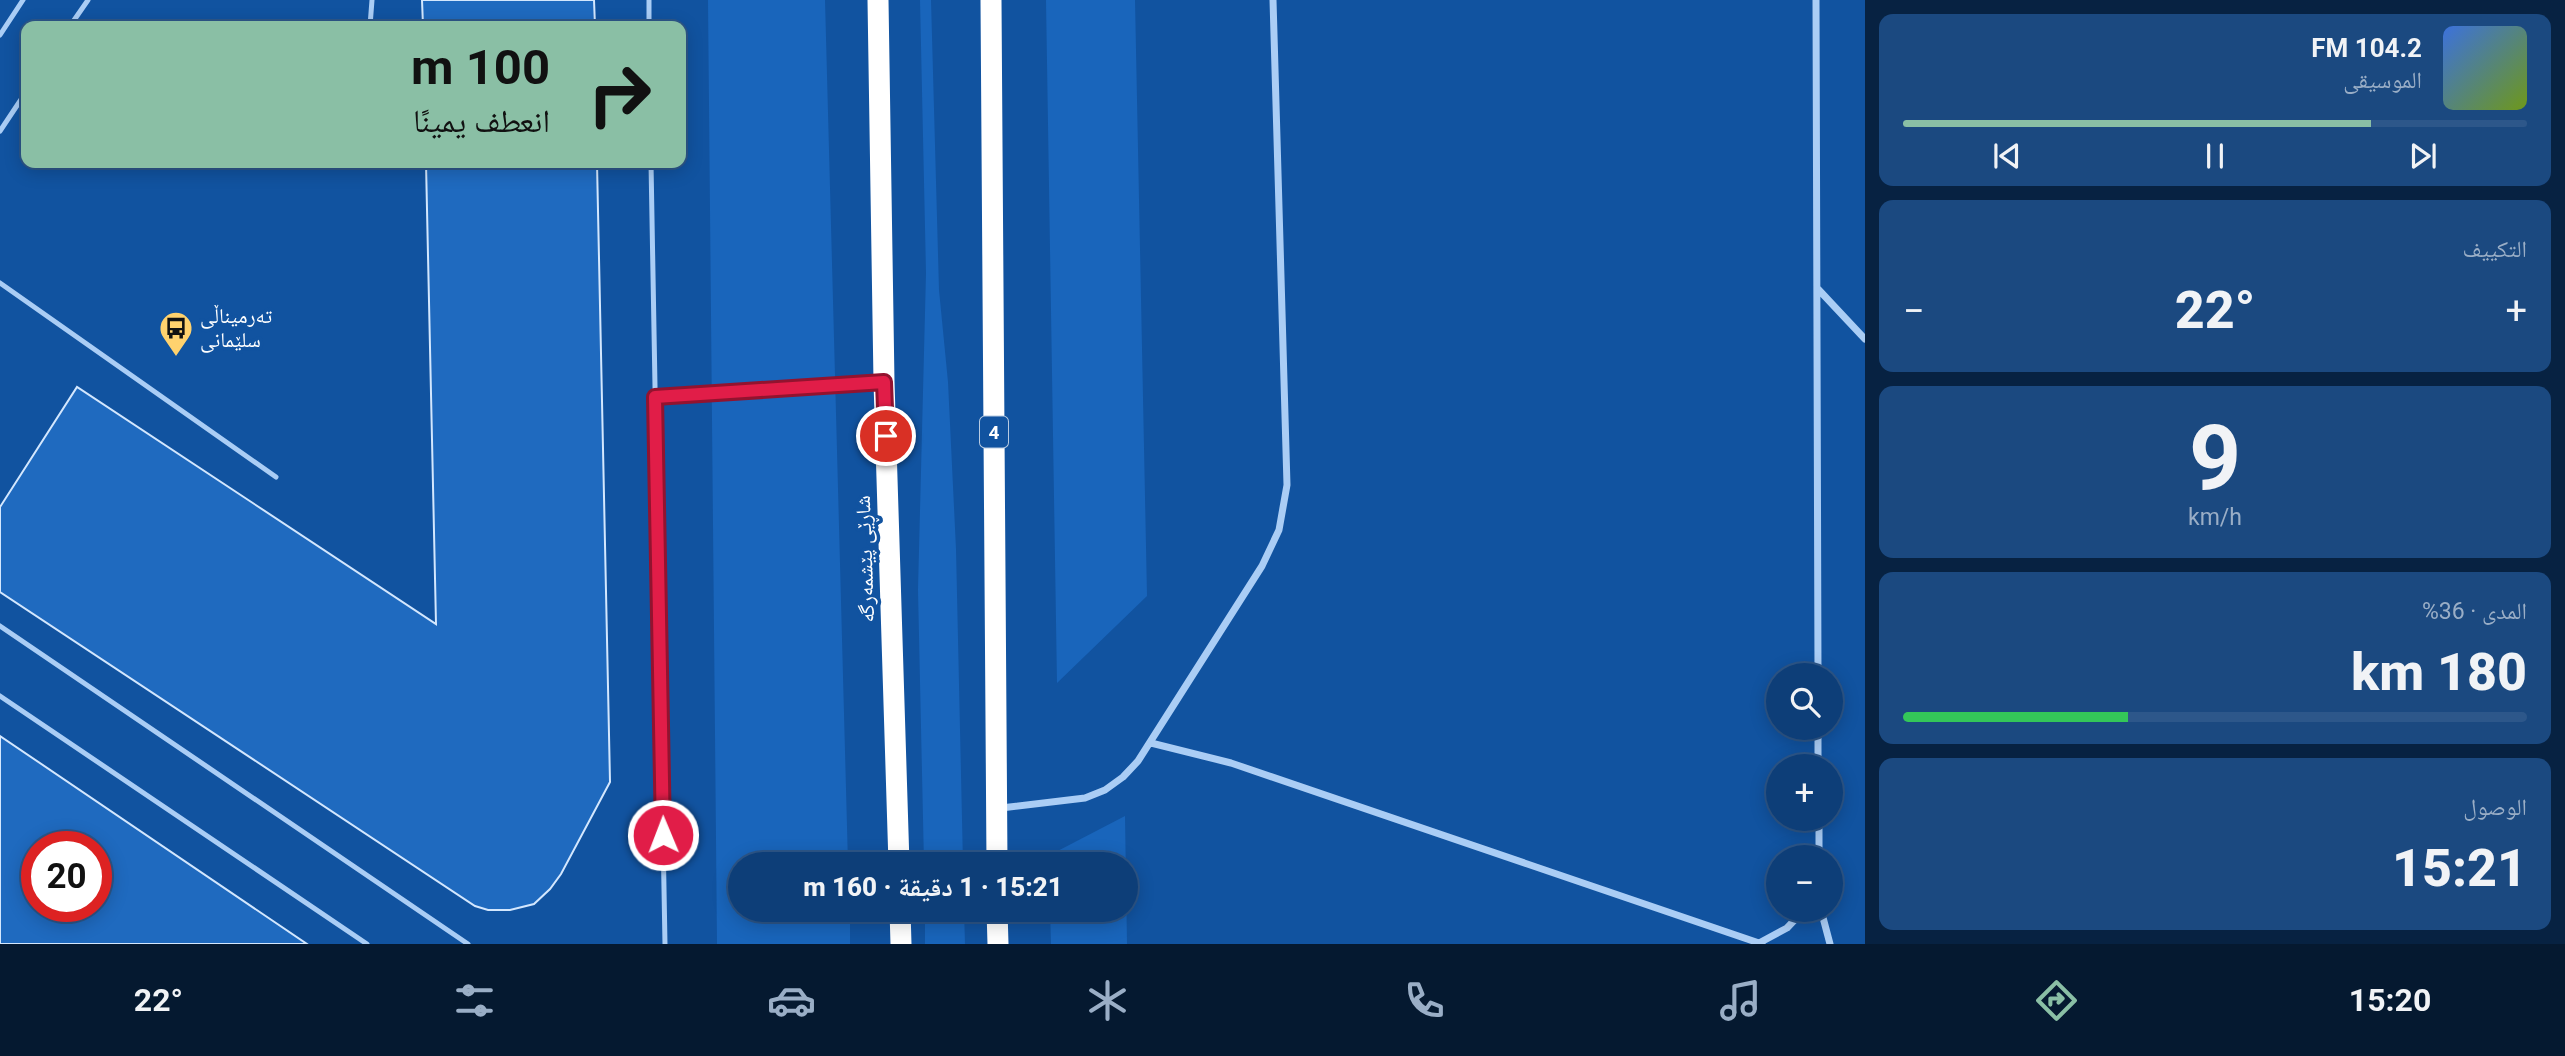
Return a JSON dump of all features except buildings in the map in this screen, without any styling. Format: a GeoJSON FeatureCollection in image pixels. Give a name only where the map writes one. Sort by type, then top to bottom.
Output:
{"type":"FeatureCollection","features":[{"type":"Feature","properties":{"kind":"highway","name":"شاڕێی پێشمەرگە"},"geometry":{"type":"LineString","coordinates":[[878,0],[884,382],[899,852]]}},
{"type":"Feature","properties":{"kind":"highway","name":"4"},"geometry":{"type":"LineString","coordinates":[[991,0],[997,852]]}},
{"type":"Feature","properties":{"kind":"highway"},"geometry":{"type":"LineString","coordinates":[[900,922],[901,944]]}},
{"type":"Feature","properties":{"kind":"highway"},"geometry":{"type":"LineString","coordinates":[[997,922],[998,944]]}},
{"type":"Feature","properties":{"kind":"street"},"geometry":{"type":"LineString","coordinates":[[997,808],[1085,798],[1105,790],[1124,777],[1151,743],[1262,566],[1279,530],[1287,485],[1273,0]]}},
{"type":"Feature","properties":{"kind":"street"},"geometry":{"type":"LineString","coordinates":[[1816,0],[1818,663]]}},
{"type":"Feature","properties":{"kind":"street"},"geometry":{"type":"LineString","coordinates":[[1818,288],[1865,339]]}},
{"type":"Feature","properties":{"kind":"street"},"geometry":{"type":"LineString","coordinates":[[1151,743],[1231,763],[1760,944],[1793,922]]}},
{"type":"Feature","properties":{"kind":"street"},"geometry":{"type":"LineString","coordinates":[[1824,922],[1830,944]]}},
{"type":"Feature","properties":{"kind":"lane"},"geometry":{"type":"LineString","coordinates":[[0,35],[23,0]]}},
{"type":"Feature","properties":{"kind":"lane"},"geometry":{"type":"LineString","coordinates":[[73,21],[88,0]]}},
{"type":"Feature","properties":{"kind":"lane"},"geometry":{"type":"LineString","coordinates":[[370,21],[372,0]]}},
{"type":"Feature","properties":{"kind":"lane"},"geometry":{"type":"LineString","coordinates":[[649,0],[649,21]]}},
{"type":"Feature","properties":{"kind":"lane"},"geometry":{"type":"LineString","coordinates":[[0,131],[21,100]]}},
{"type":"Feature","properties":{"kind":"lane"},"geometry":{"type":"LineString","coordinates":[[652,168],[665,944]]}},
{"type":"Feature","properties":{"kind":"lane"},"geometry":{"type":"LineString","coordinates":[[0,283],[276,477]]}},
{"type":"Feature","properties":{"kind":"lane"},"geometry":{"type":"LineString","coordinates":[[655,397],[884,382]]}},
{"type":"Feature","properties":{"kind":"lane"},"geometry":{"type":"LineString","coordinates":[[0,626],[468,944]]}},
{"type":"Feature","properties":{"kind":"lane"},"geometry":{"type":"LineString","coordinates":[[0,696],[367,944]]}},
{"type":"Feature","properties":{"kind":"shaded area"},"geometry":{"type":"Polygon","coordinates":[[[708,0],[825,0],[848,852],[728,852],[728,922],[850,922],[850,944],[717,944],[708,0]]]}},
{"type":"Feature","properties":{"kind":"shaded area"},"geometry":{"type":"Polygon","coordinates":[[[920,0],[931,0],[939,290],[948,382],[956,549],[963,852],[924,852],[918,590],[926,273],[920,0]]]}},
{"type":"Feature","properties":{"kind":"shaded area"},"geometry":{"type":"Polygon","coordinates":[[[1046,0],[1135,0],[1147,596],[1057,683],[1046,0]]]}},
{"type":"Feature","properties":{"kind":"shaded area"},"geometry":{"type":"Polygon","coordinates":[[[1125,816],[1126,852],[1056,852],[1125,816]]]}},
{"type":"Feature","properties":{"kind":"shaded area"},"geometry":{"type":"Polygon","coordinates":[[[925,922],[964,922],[965,944],[925,944],[925,922]]]}},
{"type":"Feature","properties":{"kind":"shaded area"},"geometry":{"type":"Polygon","coordinates":[[[1050,922],[1127,922],[1127,944],[1051,944],[1050,922]]]}},
{"type":"Feature","properties":{"kind":"place","name":"تەرمیناڵی سلێمانی"},"geometry":{"type":"Point","coordinates":[176,358]}},
{"type":"Feature","properties":{"kind":"route"},"geometry":{"type":"LineString","coordinates":[[663,835],[655,397],[884,382],[886,436]]}}]}
